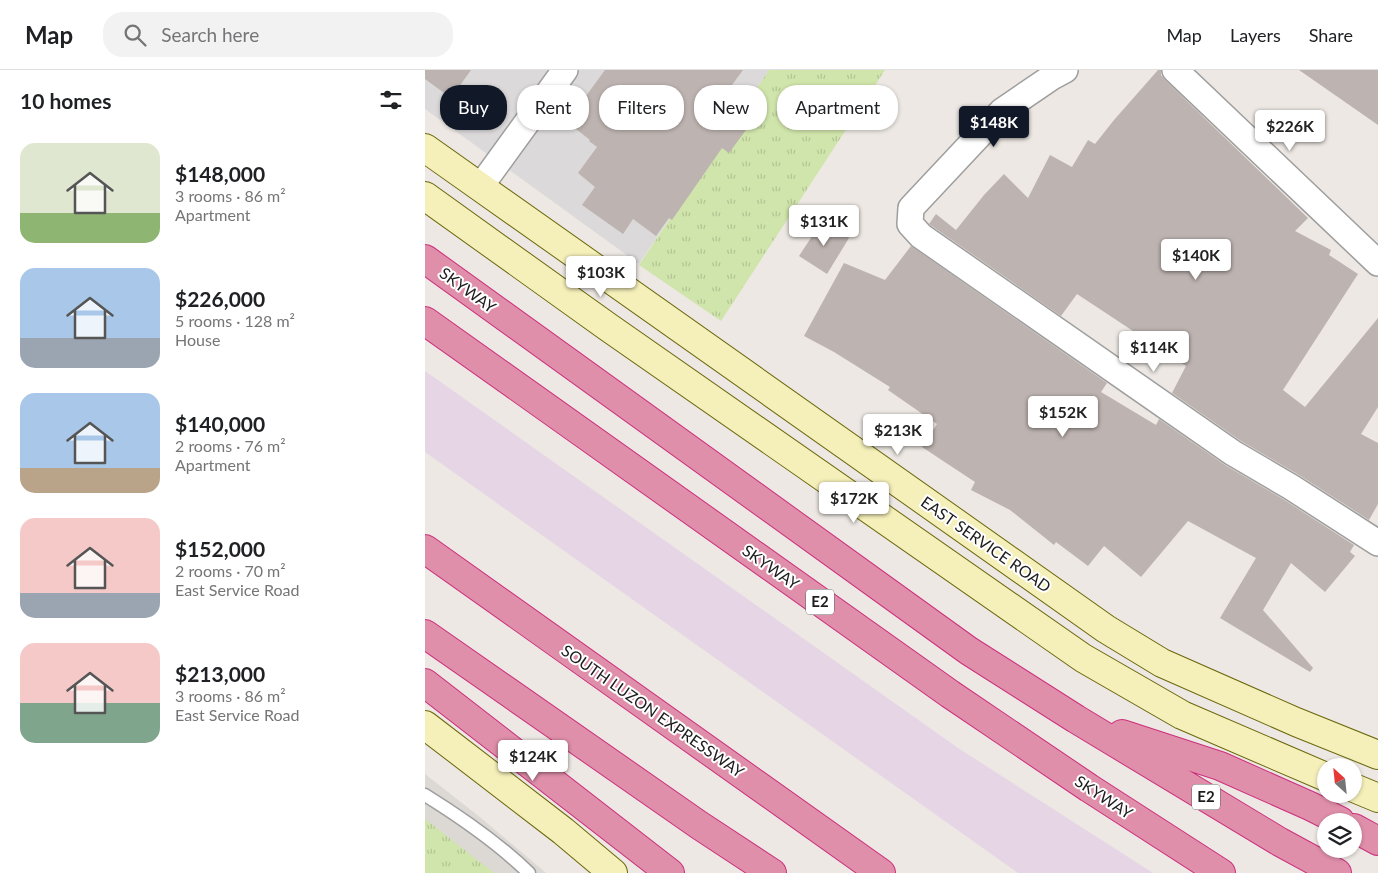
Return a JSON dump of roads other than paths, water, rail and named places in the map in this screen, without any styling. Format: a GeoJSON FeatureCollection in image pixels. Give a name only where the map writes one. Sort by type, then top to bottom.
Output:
{"type":"FeatureCollection","features":[{"type":"Feature","properties":{"kind":"highway","name":"SKYWAY"},"geometry":{"type":"LineString","coordinates":[[425,259],[969,651],[1076,719],[1281,842],[1337,873]]}},
{"type":"Feature","properties":{"kind":"highway","name":"SKYWAY"},"geometry":{"type":"LineString","coordinates":[[425,321],[949,694],[1089,788],[1221,873]]}},
{"type":"Feature","properties":{"kind":"highway","name":"SOUTH LUZON EXPRESSWAY"},"geometry":{"type":"LineString","coordinates":[[425,549],[881,873]]}},
{"type":"Feature","properties":{"kind":"highway"},"geometry":{"type":"LineString","coordinates":[[425,634],[699,825],[773,873]]}},
{"type":"Feature","properties":{"kind":"highway"},"geometry":{"type":"LineString","coordinates":[[425,683],[670,873]]}},
{"type":"Feature","properties":{"kind":"highway","name":"SKYWAY"},"geometry":{"type":"LineString","coordinates":[[1076,719],[1220,766],[1324,813]]}},
{"type":"Feature","properties":{"kind":"highway"},"geometry":{"type":"LineString","coordinates":[[699,825],[749,873]]}},
{"type":"Feature","properties":{"kind":"highway"},"geometry":{"type":"LineString","coordinates":[[1362,832],[1378,840]]}},
{"type":"Feature","properties":{"kind":"main road","name":"EAST SERVICE ROAD"},"geometry":{"type":"LineString","coordinates":[[425,148],[1106,629],[1161,663],[1296,722],[1378,755]]}},
{"type":"Feature","properties":{"kind":"main road"},"geometry":{"type":"LineString","coordinates":[[425,196],[608,327],[1083,658],[1182,715],[1317,773]]}},
{"type":"Feature","properties":{"kind":"main road"},"geometry":{"type":"LineString","coordinates":[[608,327],[630,293]]}},
{"type":"Feature","properties":{"kind":"main road"},"geometry":{"type":"LineString","coordinates":[[425,725],[563,831],[613,873]]}},
{"type":"Feature","properties":{"kind":"main road"},"geometry":{"type":"LineString","coordinates":[[1363,792],[1378,798]]}},
{"type":"Feature","properties":{"kind":"street"},"geometry":{"type":"LineString","coordinates":[[480,187],[565,70]]}},
{"type":"Feature","properties":{"kind":"street"},"geometry":{"type":"LineString","coordinates":[[1065,70],[1052,76],[1002,111],[911,208],[910,224],[921,236],[1233,453],[1291,487],[1378,543]]}},
{"type":"Feature","properties":{"kind":"street"},"geometry":{"type":"LineString","coordinates":[[1175,70],[1378,263]]}},
{"type":"Feature","properties":{"kind":"lane"},"geometry":{"type":"LineString","coordinates":[[425,795],[503,848],[529,873]]}}]}
